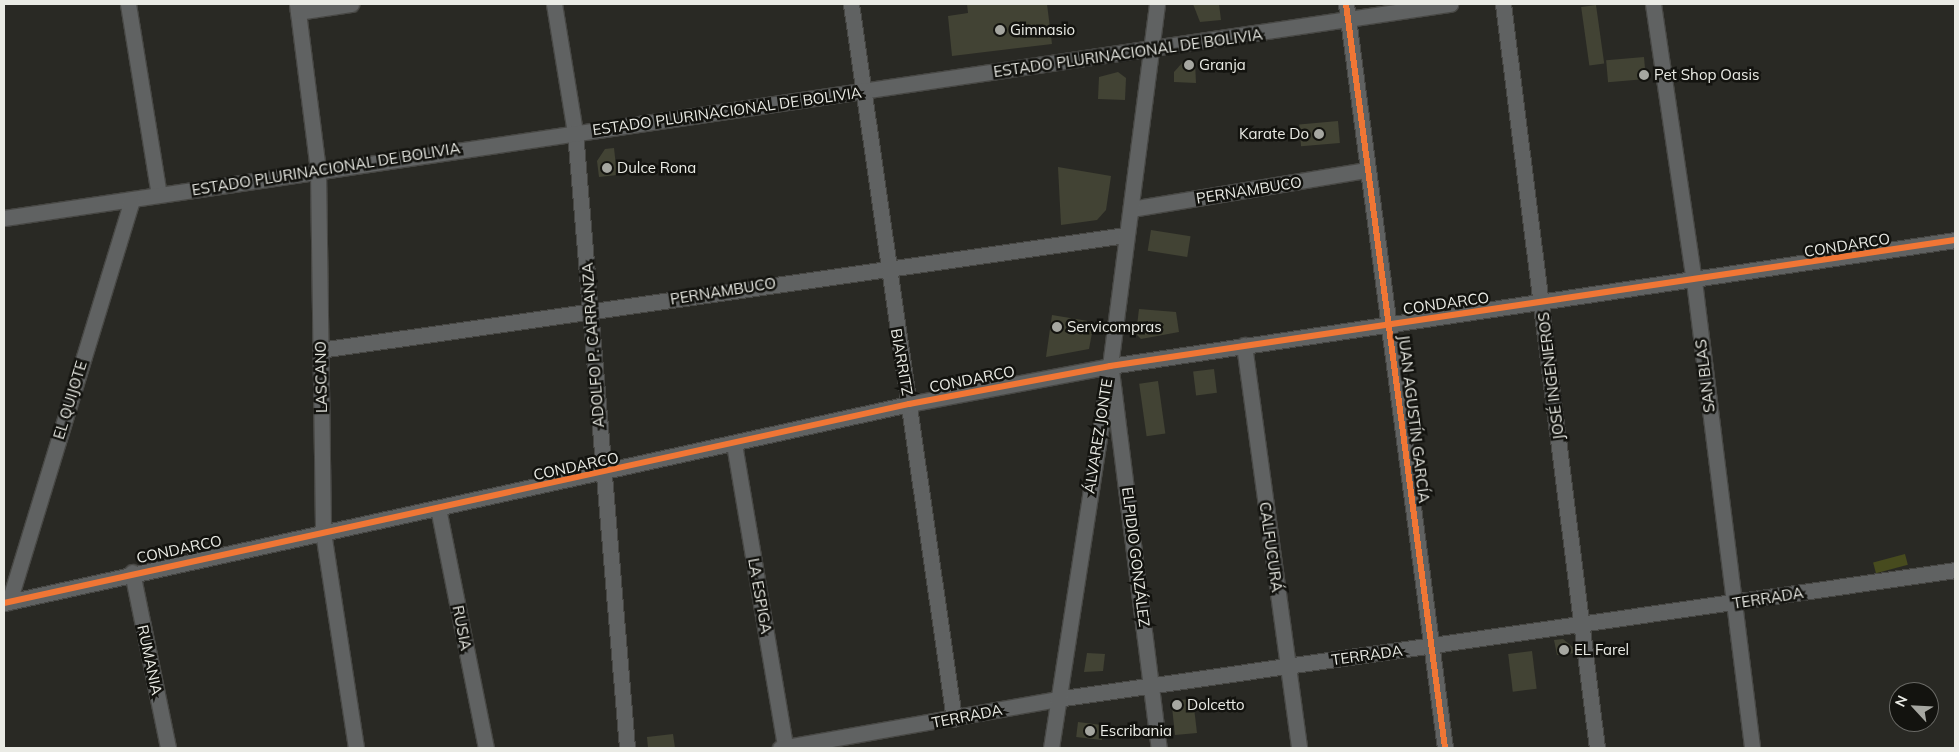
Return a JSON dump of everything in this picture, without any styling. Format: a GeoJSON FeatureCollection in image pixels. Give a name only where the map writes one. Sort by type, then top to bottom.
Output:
{"type":"FeatureCollection","features":[{"type":"Feature","properties":{"kind":"street"},"geometry":{"type":"LineString","coordinates":[[128,4],[159,195]]}},
{"type":"Feature","properties":{"kind":"street"},"geometry":{"type":"LineString","coordinates":[[297,8],[351,4]]}},
{"type":"Feature","properties":{"kind":"street","name":"ADOLFO P. CARRANZA"},"geometry":{"type":"LineString","coordinates":[[554,4],[575,132],[592,311],[601,473],[627,748]]}},
{"type":"Feature","properties":{"kind":"street","name":"BIARRITZ"},"geometry":{"type":"LineString","coordinates":[[851,4],[886,266],[909,404],[954,719]]}},
{"type":"Feature","properties":{"kind":"street","name":"ÁLVAREZ JONTE"},"geometry":{"type":"LineString","coordinates":[[1051,748],[1057,699],[1110,366],[1126,235],[1153,51],[1157,4]]}},
{"type":"Feature","properties":{"kind":"street","name":"JUAN AGUSTÍN GARCÍA"},"geometry":{"type":"LineString","coordinates":[[1346,4],[1445,748]]}},
{"type":"Feature","properties":{"kind":"street","name":"ESTADO PLURINACIONAL DE BOLIVIA"},"geometry":{"type":"LineString","coordinates":[[4,218],[575,132],[1153,51],[1450,4]]}},
{"type":"Feature","properties":{"kind":"street","name":"JOSÉ INGENIEROS"},"geometry":{"type":"LineString","coordinates":[[1503,4],[1597,748]]}},
{"type":"Feature","properties":{"kind":"street","name":"SAN BLAS"},"geometry":{"type":"LineString","coordinates":[[1653,4],[1694,281],[1752,748]]}},
{"type":"Feature","properties":{"kind":"street","name":"LASCANO"},"geometry":{"type":"LineString","coordinates":[[297,8],[318,170],[323,532],[356,748]]}},
{"type":"Feature","properties":{"kind":"street","name":"PERNAMBUCO"},"geometry":{"type":"LineString","coordinates":[[1131,209],[1367,170]]}},
{"type":"Feature","properties":{"kind":"street","name":"EL QUIJOTE"},"geometry":{"type":"LineString","coordinates":[[6,602],[132,199]]}},
{"type":"Feature","properties":{"kind":"street","name":"PERNAMBUCO"},"geometry":{"type":"LineString","coordinates":[[320,350],[886,266],[1126,235]]}},
{"type":"Feature","properties":{"kind":"street","name":"CONDARCO"},"geometry":{"type":"LineString","coordinates":[[6,602],[132,572],[601,473],[909,404],[1110,366],[1694,281],[1955,240]]}},
{"type":"Feature","properties":{"kind":"street","name":"CALFUCURÁ"},"geometry":{"type":"LineString","coordinates":[[1244,346],[1299,748]]}},
{"type":"Feature","properties":{"kind":"street","name":"ELPIDIO GONZÁLEZ"},"geometry":{"type":"LineString","coordinates":[[1110,366],[1159,748]]}},
{"type":"Feature","properties":{"kind":"street","name":"LA ESPIGA"},"geometry":{"type":"LineString","coordinates":[[734,444],[783,748]]}},
{"type":"Feature","properties":{"kind":"street","name":"RUSIA"},"geometry":{"type":"LineString","coordinates":[[438,508],[486,748]]}},
{"type":"Feature","properties":{"kind":"street","name":"TERRADA"},"geometry":{"type":"LineString","coordinates":[[783,748],[954,719],[1057,699],[1152,687],[1580,623],[1733,604],[1955,570]]}},
{"type":"Feature","properties":{"kind":"street","name":"RUMANIA"},"geometry":{"type":"LineString","coordinates":[[132,572],[168,748]]}},
{"type":"Feature","properties":{"kind":"green space"},"geometry":{"type":"Polygon","coordinates":[[[1905,554],[1908,565],[1876,573],[1873,563],[1905,554]]]}},
{"type":"Feature","properties":{"kind":"building","name":"Gimnasio"},"geometry":{"type":"Polygon","coordinates":[[[967,4],[1047,4],[1052,44],[952,56],[948,16],[968,13],[967,4]]]}},
{"type":"Feature","properties":{"kind":"building"},"geometry":{"type":"Polygon","coordinates":[[[1193,4],[1219,4],[1221,20],[1200,22],[1193,4]]]}},
{"type":"Feature","properties":{"kind":"building"},"geometry":{"type":"Polygon","coordinates":[[[1596,5],[1604,63],[1589,66],[1581,7],[1596,5]]]}},
{"type":"Feature","properties":{"kind":"building"},"geometry":{"type":"Polygon","coordinates":[[[1644,57],[1646,79],[1608,82],[1606,60],[1644,57]]]}},
{"type":"Feature","properties":{"kind":"building"},"geometry":{"type":"Polygon","coordinates":[[[1183,62],[1195,62],[1196,83],[1174,82],[1174,72],[1183,62]]]}},
{"type":"Feature","properties":{"kind":"building"},"geometry":{"type":"Polygon","coordinates":[[[1118,72],[1126,78],[1125,100],[1098,99],[1099,77],[1118,72]]]}},
{"type":"Feature","properties":{"kind":"building","name":"Karate Do"},"geometry":{"type":"Polygon","coordinates":[[[1338,121],[1340,143],[1301,146],[1299,124],[1338,121]]]}},
{"type":"Feature","properties":{"kind":"building","name":"Dulce Rona"},"geometry":{"type":"Polygon","coordinates":[[[614,148],[617,175],[599,177],[597,161],[605,149],[614,148]]]}},
{"type":"Feature","properties":{"kind":"building"},"geometry":{"type":"Polygon","coordinates":[[[1058,167],[1111,176],[1106,210],[1097,220],[1061,225],[1058,167]]]}},
{"type":"Feature","properties":{"kind":"building"},"geometry":{"type":"Polygon","coordinates":[[[1151,230],[1191,236],[1187,257],[1148,251],[1151,230]]]}},
{"type":"Feature","properties":{"kind":"building"},"geometry":{"type":"Polygon","coordinates":[[[1139,309],[1176,312],[1179,332],[1141,339],[1136,334],[1139,309]]]}},
{"type":"Feature","properties":{"kind":"building"},"geometry":{"type":"Polygon","coordinates":[[[1052,315],[1094,322],[1089,349],[1046,357],[1052,315]]]}},
{"type":"Feature","properties":{"kind":"building"},"geometry":{"type":"Polygon","coordinates":[[[1214,369],[1217,393],[1196,395],[1193,372],[1214,369]]]}},
{"type":"Feature","properties":{"kind":"building"},"geometry":{"type":"Polygon","coordinates":[[[1158,381],[1165,433],[1147,436],[1139,384],[1158,381]]]}},
{"type":"Feature","properties":{"kind":"building","name":"EL Farel"},"geometry":{"type":"Polygon","coordinates":[[[1563,639],[1575,649],[1576,653],[1557,655],[1554,640],[1563,639]]]}},
{"type":"Feature","properties":{"kind":"building"},"geometry":{"type":"Polygon","coordinates":[[[1532,651],[1537,689],[1513,692],[1508,654],[1532,651]]]}},
{"type":"Feature","properties":{"kind":"building"},"geometry":{"type":"Polygon","coordinates":[[[1087,653],[1105,654],[1103,671],[1084,672],[1087,653]]]}},
{"type":"Feature","properties":{"kind":"building"},"geometry":{"type":"Polygon","coordinates":[[[1193,699],[1197,733],[1175,735],[1172,707],[1178,700],[1193,699]]]}},
{"type":"Feature","properties":{"kind":"building","name":"Escribania"},"geometry":{"type":"Polygon","coordinates":[[[1078,722],[1104,725],[1102,740],[1076,737],[1078,722]]]}},
{"type":"Feature","properties":{"kind":"building"},"geometry":{"type":"Polygon","coordinates":[[[673,734],[675,748],[648,748],[647,737],[673,734]]]}},
{"type":"Feature","properties":{"kind":"cycle path"},"geometry":{"type":"LineString","coordinates":[[1346,4],[1445,748]]}},
{"type":"Feature","properties":{"kind":"cycle path"},"geometry":{"type":"LineString","coordinates":[[4,603],[909,404],[1110,366],[1955,240]]}},
{"type":"Feature","properties":{"kind":"place","name":"Gimnasio"},"geometry":{"type":"Point","coordinates":[1000,30]}},
{"type":"Feature","properties":{"kind":"place","name":"Granja"},"geometry":{"type":"Point","coordinates":[1189,65]}},
{"type":"Feature","properties":{"kind":"place","name":"Pet Shop Oasis"},"geometry":{"type":"Point","coordinates":[1644,75]}},
{"type":"Feature","properties":{"kind":"place","name":"Karate Do"},"geometry":{"type":"Point","coordinates":[1319,134]}},
{"type":"Feature","properties":{"kind":"place","name":"Dulce Rona"},"geometry":{"type":"Point","coordinates":[607,168]}},
{"type":"Feature","properties":{"kind":"place","name":"Servicompras"},"geometry":{"type":"Point","coordinates":[1057,327]}},
{"type":"Feature","properties":{"kind":"place","name":"EL Farel"},"geometry":{"type":"Point","coordinates":[1564,650]}},
{"type":"Feature","properties":{"kind":"place","name":"Dolcetto"},"geometry":{"type":"Point","coordinates":[1177,705]}},
{"type":"Feature","properties":{"kind":"place","name":"Escribania"},"geometry":{"type":"Point","coordinates":[1090,731]}}]}
